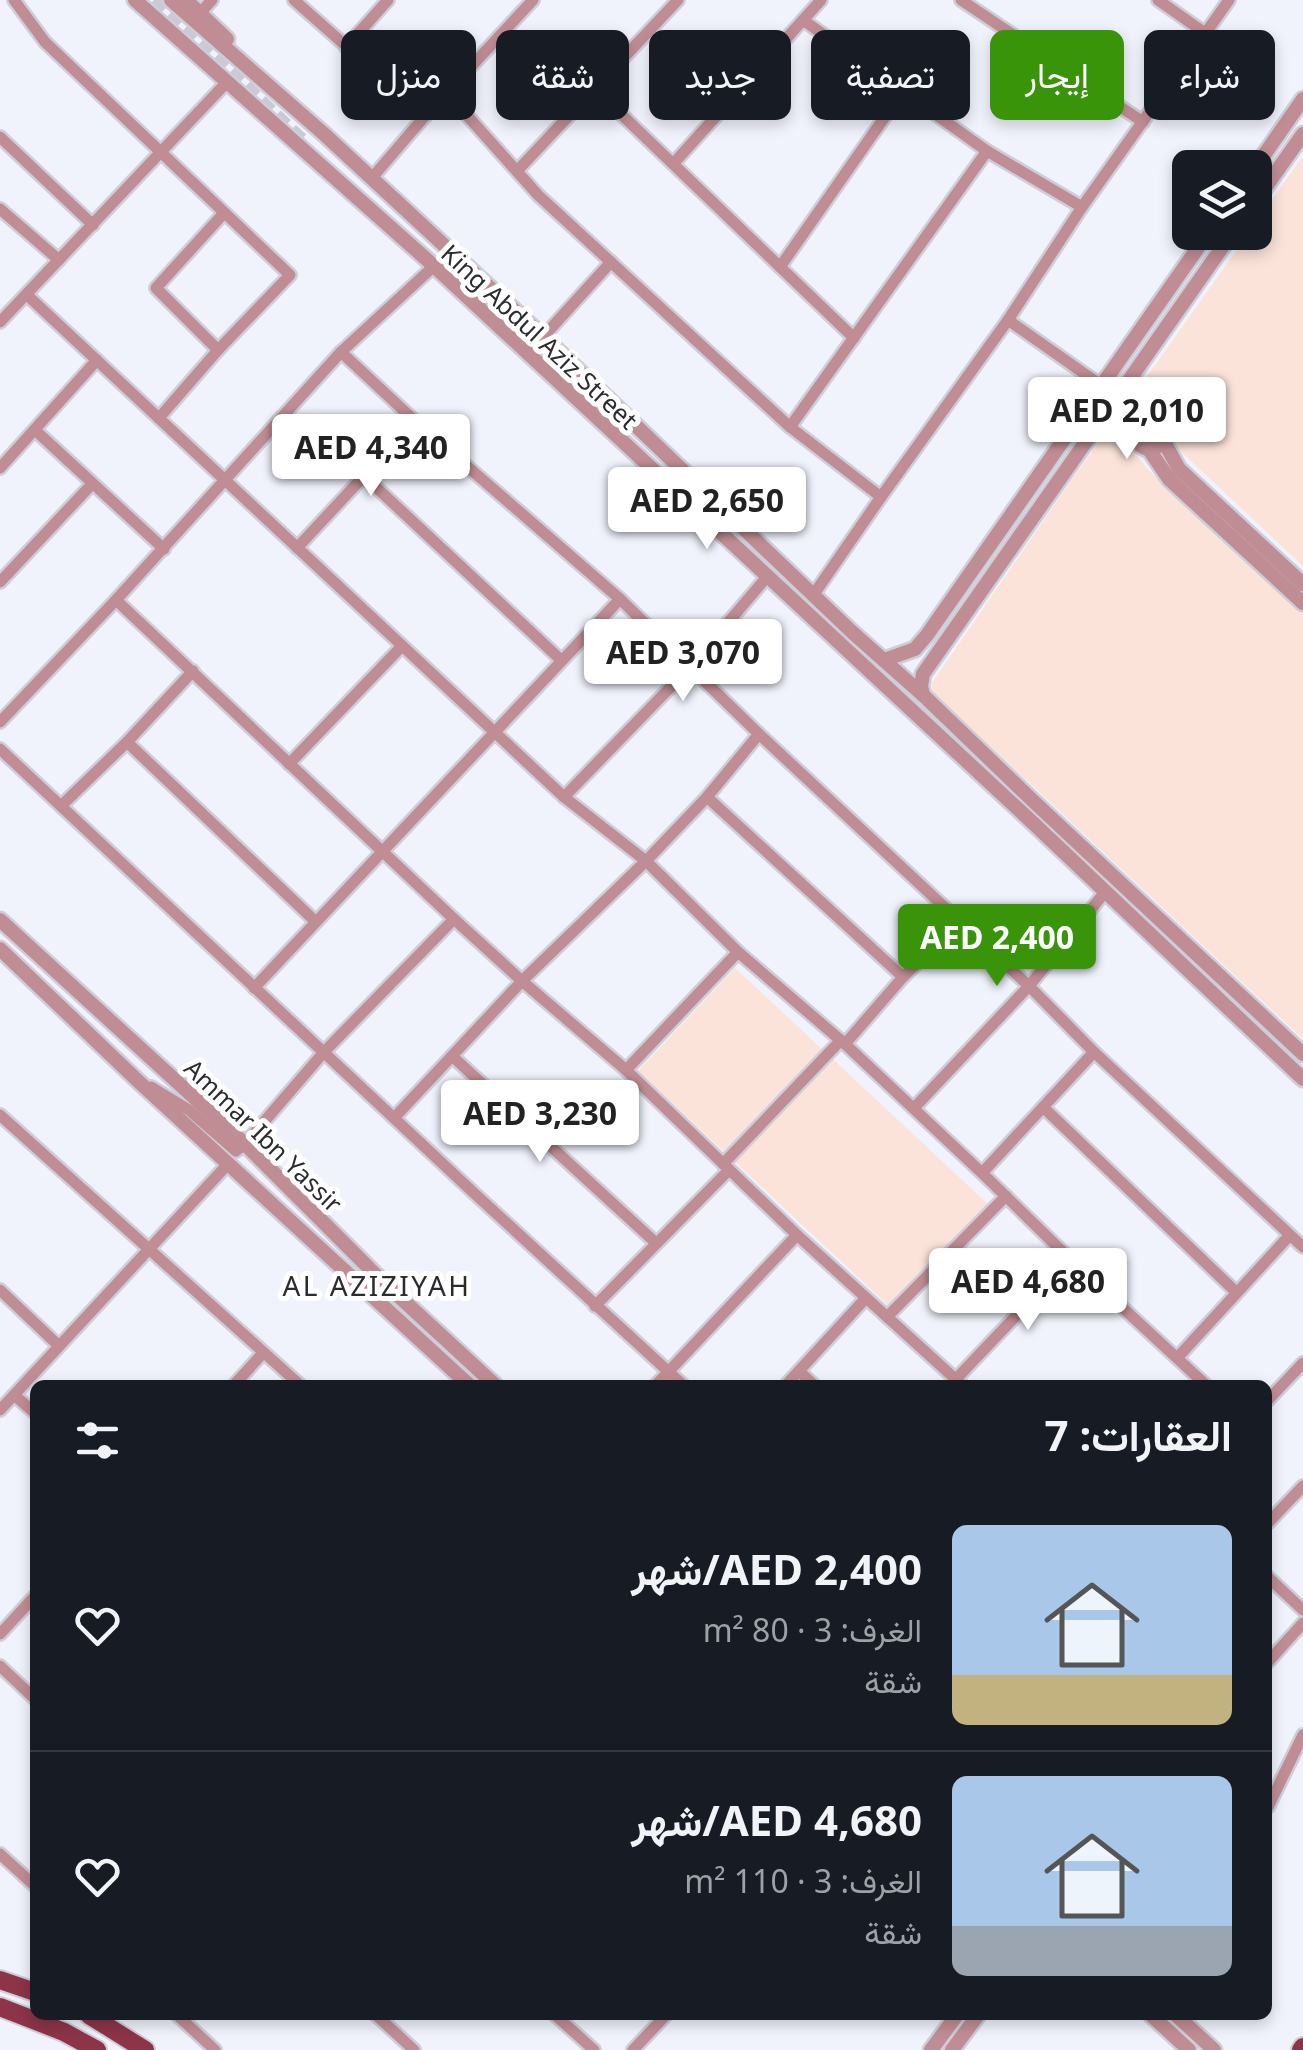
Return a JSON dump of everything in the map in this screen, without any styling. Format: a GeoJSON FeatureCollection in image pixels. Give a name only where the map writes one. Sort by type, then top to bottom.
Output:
{"type":"FeatureCollection","features":[{"type":"Feature","properties":{"kind":"main road"},"geometry":{"type":"LineString","coordinates":[[0,1980],[30,1990]]}},
{"type":"Feature","properties":{"kind":"main road"},"geometry":{"type":"LineString","coordinates":[[0,2007],[30,2019]]}},
{"type":"Feature","properties":{"kind":"main road"},"geometry":{"type":"LineString","coordinates":[[33,2020],[97,2050]]}},
{"type":"Feature","properties":{"kind":"main road"},"geometry":{"type":"LineString","coordinates":[[97,2020],[146,2050]]}},
{"type":"Feature","properties":{"kind":"street"},"geometry":{"type":"LineString","coordinates":[[14,0],[45,42],[290,275],[159,418]]}},
{"type":"Feature","properties":{"kind":"street","name":"King Abdul Aziz Street"},"geometry":{"type":"LineString","coordinates":[[136,0],[434,266],[1303,1079]]}},
{"type":"Feature","properties":{"kind":"street","name":"King Abdul Aziz Street"},"geometry":{"type":"LineString","coordinates":[[171,0],[324,134]]}},
{"type":"Feature","properties":{"kind":"street","name":"King Abdul Aziz Street"},"geometry":{"type":"LineString","coordinates":[[186,0],[371,180],[543,337],[1303,1054]]}},
{"type":"Feature","properties":{"kind":"street"},"geometry":{"type":"LineString","coordinates":[[200,13],[212,0]]}},
{"type":"Feature","properties":{"kind":"street"},"geometry":{"type":"LineString","coordinates":[[294,0],[341,42]]}},
{"type":"Feature","properties":{"kind":"street"},"geometry":{"type":"LineString","coordinates":[[361,30],[388,0]]}},
{"type":"Feature","properties":{"kind":"street"},"geometry":{"type":"LineString","coordinates":[[476,61],[532,0]]}},
{"type":"Feature","properties":{"kind":"street"},"geometry":{"type":"LineString","coordinates":[[629,53],[678,0]]}},
{"type":"Feature","properties":{"kind":"street"},"geometry":{"type":"LineString","coordinates":[[673,164],[822,0]]}},
{"type":"Feature","properties":{"kind":"street"},"geometry":{"type":"LineString","coordinates":[[814,594],[1143,122],[961,0]]}},
{"type":"Feature","properties":{"kind":"street"},"geometry":{"type":"LineString","coordinates":[[1158,0],[1201,30]]}},
{"type":"Feature","properties":{"kind":"street"},"geometry":{"type":"LineString","coordinates":[[1207,30],[1229,0]]}},
{"type":"Feature","properties":{"kind":"street"},"geometry":{"type":"LineString","coordinates":[[803,20],[817,30]]}},
{"type":"Feature","properties":{"kind":"street"},"geometry":{"type":"LineString","coordinates":[[0,322],[226,82]]}},
{"type":"Feature","properties":{"kind":"street"},"geometry":{"type":"LineString","coordinates":[[1268,150],[1303,99]]}},
{"type":"Feature","properties":{"kind":"street"},"geometry":{"type":"LineString","coordinates":[[371,180],[422,120]]}},
{"type":"Feature","properties":{"kind":"street"},"geometry":{"type":"LineString","coordinates":[[471,120],[538,195],[790,427],[881,496]]}},
{"type":"Feature","properties":{"kind":"street"},"geometry":{"type":"LineString","coordinates":[[517,171],[566,120]]}},
{"type":"Feature","properties":{"kind":"street"},"geometry":{"type":"LineString","coordinates":[[627,120],[854,338]]}},
{"type":"Feature","properties":{"kind":"street"},"geometry":{"type":"LineString","coordinates":[[780,267],[883,120]]}},
{"type":"Feature","properties":{"kind":"street"},"geometry":{"type":"LineString","coordinates":[[943,120],[1082,208]]}},
{"type":"Feature","properties":{"kind":"street"},"geometry":{"type":"LineString","coordinates":[[1272,177],[1303,134]]}},
{"type":"Feature","properties":{"kind":"street"},"geometry":{"type":"LineString","coordinates":[[0,137],[93,225]]}},
{"type":"Feature","properties":{"kind":"street"},"geometry":{"type":"LineString","coordinates":[[0,160],[12,148]]}},
{"type":"Feature","properties":{"kind":"street"},"geometry":{"type":"LineString","coordinates":[[790,427],[987,151]]}},
{"type":"Feature","properties":{"kind":"street"},"geometry":{"type":"LineString","coordinates":[[0,209],[60,260]]}},
{"type":"Feature","properties":{"kind":"street"},"geometry":{"type":"LineString","coordinates":[[218,350],[156,288],[224,213]]}},
{"type":"Feature","properties":{"kind":"street"},"geometry":{"type":"LineString","coordinates":[[884,660],[915,649],[1197,250]]}},
{"type":"Feature","properties":{"kind":"street"},"geometry":{"type":"LineString","coordinates":[[923,695],[921,679],[932,662],[1221,250]]}},
{"type":"Feature","properties":{"kind":"street"},"geometry":{"type":"LineString","coordinates":[[543,337],[611,262]]}},
{"type":"Feature","properties":{"kind":"street"},"geometry":{"type":"LineString","coordinates":[[0,722],[164,549],[342,352],[434,266]]}},
{"type":"Feature","properties":{"kind":"street"},"geometry":{"type":"LineString","coordinates":[[27,295],[564,797],[646,861],[738,952],[843,1042],[1201,1380]]}},
{"type":"Feature","properties":{"kind":"street"},"geometry":{"type":"LineString","coordinates":[[1008,320],[1102,386]]}},
{"type":"Feature","properties":{"kind":"street"},"geometry":{"type":"LineString","coordinates":[[342,352],[692,666],[759,734],[1303,1247]]}},
{"type":"Feature","properties":{"kind":"street"},"geometry":{"type":"LineString","coordinates":[[0,468],[97,360]]}},
{"type":"Feature","properties":{"kind":"street"},"geometry":{"type":"LineString","coordinates":[[1129,380],[1129,396],[1163,427],[1163,440],[1179,469],[1303,584]]}},
{"type":"Feature","properties":{"kind":"street"},"geometry":{"type":"LineString","coordinates":[[1102,418],[1114,414],[1138,426]]}},
{"type":"Feature","properties":{"kind":"street"},"geometry":{"type":"LineString","coordinates":[[1154,420],[1143,420],[1138,426],[1137,440],[1148,448],[1157,447],[1163,440]]}},
{"type":"Feature","properties":{"kind":"street"},"geometry":{"type":"LineString","coordinates":[[297,548],[416,421]]}},
{"type":"Feature","properties":{"kind":"street"},"geometry":{"type":"LineString","coordinates":[[36,430],[164,549]]}},
{"type":"Feature","properties":{"kind":"street"},"geometry":{"type":"LineString","coordinates":[[1148,448],[1170,480],[1303,603]]}},
{"type":"Feature","properties":{"kind":"street"},"geometry":{"type":"LineString","coordinates":[[364,476],[562,660]]}},
{"type":"Feature","properties":{"kind":"street"},"geometry":{"type":"LineString","coordinates":[[0,582],[92,484]]}},
{"type":"Feature","properties":{"kind":"street"},"geometry":{"type":"LineString","coordinates":[[564,797],[692,666],[766,578]]}},
{"type":"Feature","properties":{"kind":"street"},"geometry":{"type":"LineString","coordinates":[[254,988],[620,599]]}},
{"type":"Feature","properties":{"kind":"street"},"geometry":{"type":"LineString","coordinates":[[116,600],[454,919],[626,1070],[796,1236],[957,1380]]}},
{"type":"Feature","properties":{"kind":"street"},"geometry":{"type":"LineString","coordinates":[[290,764],[402,646]]}},
{"type":"Feature","properties":{"kind":"street"},"geometry":{"type":"LineString","coordinates":[[915,649],[932,662]]}},
{"type":"Feature","properties":{"kind":"street"},"geometry":{"type":"LineString","coordinates":[[61,806],[193,672]]}},
{"type":"Feature","properties":{"kind":"street"},"geometry":{"type":"LineString","coordinates":[[394,1118],[522,981],[707,797],[759,734]]}},
{"type":"Feature","properties":{"kind":"street"},"geometry":{"type":"LineString","coordinates":[[127,742],[316,922]]}},
{"type":"Feature","properties":{"kind":"street"},"geometry":{"type":"LineString","coordinates":[[0,749],[678,1380]]}},
{"type":"Feature","properties":{"kind":"street"},"geometry":{"type":"LineString","coordinates":[[707,797],[903,978]]}},
{"type":"Feature","properties":{"kind":"street"},"geometry":{"type":"LineString","coordinates":[[914,1108],[1028,986],[1105,892]]}},
{"type":"Feature","properties":{"kind":"street"},"geometry":{"type":"LineString","coordinates":[[131,1074],[189,1110],[236,1151],[324,1052],[454,919]]}},
{"type":"Feature","properties":{"kind":"street","name":"Ammar Ibn Yassir"},"geometry":{"type":"LineString","coordinates":[[0,920],[245,1144],[379,1278],[489,1380]]}},
{"type":"Feature","properties":{"kind":"street"},"geometry":{"type":"LineString","coordinates":[[595,1306],[958,922]]}},
{"type":"Feature","properties":{"kind":"street"},"geometry":{"type":"LineString","coordinates":[[0,929],[53,968]]}},
{"type":"Feature","properties":{"kind":"street","name":"Ammar Ibn Yassir"},"geometry":{"type":"LineString","coordinates":[[0,949],[465,1380]]}},
{"type":"Feature","properties":{"kind":"street"},"geometry":{"type":"LineString","coordinates":[[626,1070],[738,952]]}},
{"type":"Feature","properties":{"kind":"street"},"geometry":{"type":"LineString","coordinates":[[982,1173],[1094,1052]]}},
{"type":"Feature","properties":{"kind":"street"},"geometry":{"type":"LineString","coordinates":[[452,1056],[656,1243]]}},
{"type":"Feature","properties":{"kind":"street"},"geometry":{"type":"LineString","coordinates":[[1043,1107],[1236,1292]]}},
{"type":"Feature","properties":{"kind":"street"},"geometry":{"type":"LineString","coordinates":[[0,1116],[294,1380]]}},
{"type":"Feature","properties":{"kind":"street"},"geometry":{"type":"LineString","coordinates":[[0,1410],[228,1164]]}},
{"type":"Feature","properties":{"kind":"street"},"geometry":{"type":"LineString","coordinates":[[888,1318],[1006,1196]]}},
{"type":"Feature","properties":{"kind":"street"},"geometry":{"type":"LineString","coordinates":[[661,1380],[796,1236]]}},
{"type":"Feature","properties":{"kind":"street"},"geometry":{"type":"LineString","coordinates":[[1178,1357],[1288,1236]]}},
{"type":"Feature","properties":{"kind":"street"},"geometry":{"type":"LineString","coordinates":[[961,1380],[1070,1259]]}},
{"type":"Feature","properties":{"kind":"street"},"geometry":{"type":"LineString","coordinates":[[0,1290],[60,1346]]}},
{"type":"Feature","properties":{"kind":"street"},"geometry":{"type":"LineString","coordinates":[[791,1380],[865,1299]]}},
{"type":"Feature","properties":{"kind":"street"},"geometry":{"type":"LineString","coordinates":[[238,1380],[263,1352]]}},
{"type":"Feature","properties":{"kind":"street"},"geometry":{"type":"LineString","coordinates":[[1272,1396],[1302,1365]]}},
{"type":"Feature","properties":{"kind":"street"},"geometry":{"type":"LineString","coordinates":[[800,1371],[809,1380]]}},
{"type":"Feature","properties":{"kind":"street"},"geometry":{"type":"LineString","coordinates":[[14,1395],[30,1409]]}},
{"type":"Feature","properties":{"kind":"street"},"geometry":{"type":"LineString","coordinates":[[1272,1519],[1303,1486]]}},
{"type":"Feature","properties":{"kind":"street"},"geometry":{"type":"LineString","coordinates":[[1272,1580],[1303,1610]]}},
{"type":"Feature","properties":{"kind":"street"},"geometry":{"type":"LineString","coordinates":[[0,1634],[30,1601]]}},
{"type":"Feature","properties":{"kind":"street"},"geometry":{"type":"LineString","coordinates":[[1272,1658],[1303,1623]]}},
{"type":"Feature","properties":{"kind":"street"},"geometry":{"type":"LineString","coordinates":[[0,1666],[30,1694]]}},
{"type":"Feature","properties":{"kind":"street"},"geometry":{"type":"LineString","coordinates":[[1272,1799],[1303,1735]]}},
{"type":"Feature","properties":{"kind":"street"},"geometry":{"type":"LineString","coordinates":[[0,1854],[30,1881]]}},
{"type":"Feature","properties":{"kind":"street"},"geometry":{"type":"LineString","coordinates":[[182,2020],[215,2050]]}},
{"type":"Feature","properties":{"kind":"street"},"geometry":{"type":"LineString","coordinates":[[381,2020],[414,2050]]}},
{"type":"Feature","properties":{"kind":"street"},"geometry":{"type":"LineString","coordinates":[[561,2020],[594,2050]]}},
{"type":"Feature","properties":{"kind":"street"},"geometry":{"type":"LineString","coordinates":[[633,2050],[661,2020]]}},
{"type":"Feature","properties":{"kind":"street"},"geometry":{"type":"LineString","coordinates":[[931,2050],[953,2020]]}},
{"type":"Feature","properties":{"kind":"street"},"geometry":{"type":"LineString","coordinates":[[952,2050],[974,2020]]}},
{"type":"Feature","properties":{"kind":"street"},"geometry":{"type":"LineString","coordinates":[[1156,2020],[1189,2050]]}},
{"type":"Feature","properties":{"kind":"street"},"geometry":{"type":"LineString","coordinates":[[1182,2020],[1214,2050]]}},
{"type":"Feature","properties":{"kind":"shaded area"},"geometry":{"type":"Polygon","coordinates":[[[1303,156],[1303,566],[1173,444],[1182,423],[1136,392],[1237,250],[1272,250],[1272,200],[1303,156]]]}},
{"type":"Feature","properties":{"kind":"shaded area"},"geometry":{"type":"Polygon","coordinates":[[[1114,421],[1146,468],[1303,613],[1303,1039],[932,692],[932,683],[1114,421]]]}},
{"type":"Feature","properties":{"kind":"shaded area"},"geometry":{"type":"Polygon","coordinates":[[[735,968],[989,1205],[891,1308],[638,1071],[735,968]]]}},
{"type":"Feature","properties":{"kind":"tunnel"},"geometry":{"type":"LineString","coordinates":[[154,0],[306,144]]}},
{"type":"Feature","properties":{"kind":"district","name":"AL AZIZIYAH"},"geometry":{"type":"Point","coordinates":[377,1285]}}]}
